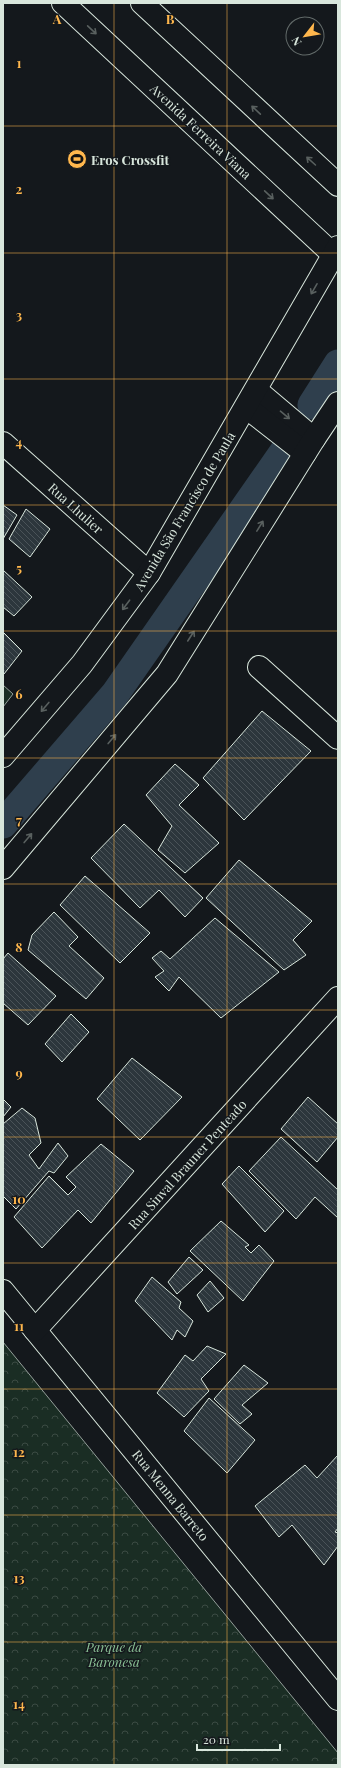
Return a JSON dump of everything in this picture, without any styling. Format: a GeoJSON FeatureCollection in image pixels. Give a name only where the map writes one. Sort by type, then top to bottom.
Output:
{"type":"FeatureCollection","features":[{"type":"Feature","properties":{"kind":"main road","name":"Avenida Ferreira Viana"},"geometry":{"type":"LineString","coordinates":[[63,3],[336,254]]}},
{"type":"Feature","properties":{"kind":"main road"},"geometry":{"type":"LineString","coordinates":[[142,3],[284,137],[338,185]]}},
{"type":"Feature","properties":{"kind":"main road","name":"Avenida São Francisco de Paula"},"geometry":{"type":"LineString","coordinates":[[3,756],[82,664],[149,573],[336,254]]}},
{"type":"Feature","properties":{"kind":"main road"},"geometry":{"type":"LineString","coordinates":[[251,398],[309,446]]}},
{"type":"Feature","properties":{"kind":"main road"},"geometry":{"type":"LineString","coordinates":[[3,868],[167,674],[309,446],[338,403]]}},
{"type":"Feature","properties":{"kind":"main road","name":"Rua Lhulier"},"geometry":{"type":"LineString","coordinates":[[3,443],[149,573]]}},
{"type":"Feature","properties":{"kind":"main road"},"geometry":{"type":"LineString","coordinates":[[259,667],[338,738]]}},
{"type":"Feature","properties":{"kind":"main road","name":"Rua Sinval Brauner Penteado"},"geometry":{"type":"LineString","coordinates":[[35,1330],[338,998]]}},
{"type":"Feature","properties":{"kind":"main road","name":"Rua Menna Barreto"},"geometry":{"type":"LineString","coordinates":[[3,1291],[336,1690]]}},
{"type":"Feature","properties":{"kind":"green space"},"geometry":{"type":"Polygon","coordinates":[[[3,685],[13,694],[3,707],[3,685]]]}},
{"type":"Feature","properties":{"kind":"green space","name":"Parque da Baronesa"},"geometry":{"type":"Polygon","coordinates":[[[3,1342],[338,1753],[338,1765],[3,1765],[3,1342]]]}},
{"type":"Feature","properties":{"kind":"building"},"geometry":{"type":"Polygon","coordinates":[[[3,505],[17,515],[3,539],[3,505]]]}},
{"type":"Feature","properties":{"kind":"building"},"geometry":{"type":"Polygon","coordinates":[[[26,509],[50,529],[30,557],[9,539],[26,509]]]}},
{"type":"Feature","properties":{"kind":"building"},"geometry":{"type":"Polygon","coordinates":[[[3,570],[32,597],[14,616],[3,607],[3,570]]]}},
{"type":"Feature","properties":{"kind":"building"},"geometry":{"type":"Polygon","coordinates":[[[3,632],[22,651],[4,674],[3,673],[3,632]]]}},
{"type":"Feature","properties":{"kind":"building"},"geometry":{"type":"Polygon","coordinates":[[[262,711],[311,751],[244,820],[203,778],[262,711]]]}},
{"type":"Feature","properties":{"kind":"building"},"geometry":{"type":"Polygon","coordinates":[[[175,764],[199,785],[179,805],[219,843],[185,873],[158,850],[172,826],[146,795],[175,764]]]}},
{"type":"Feature","properties":{"kind":"building"},"geometry":{"type":"Polygon","coordinates":[[[124,824],[203,898],[185,917],[159,890],[140,908],[91,858],[124,824]]]}},
{"type":"Feature","properties":{"kind":"building"},"geometry":{"type":"Polygon","coordinates":[[[239,860],[312,921],[293,940],[306,955],[284,970],[206,898],[239,860]]]}},
{"type":"Feature","properties":{"kind":"building"},"geometry":{"type":"Polygon","coordinates":[[[85,876],[150,933],[120,963],[60,905],[85,876]]]}},
{"type":"Feature","properties":{"kind":"building"},"geometry":{"type":"Polygon","coordinates":[[[54,912],[78,937],[69,946],[104,978],[86,999],[28,950],[32,935],[54,912]]]}},
{"type":"Feature","properties":{"kind":"building"},"geometry":{"type":"Polygon","coordinates":[[[215,918],[279,972],[221,1018],[179,977],[169,991],[155,977],[164,971],[152,958],[161,951],[170,959],[215,918]]]}},
{"type":"Feature","properties":{"kind":"building"},"geometry":{"type":"Polygon","coordinates":[[[8,953],[56,996],[28,1025],[3,1003],[3,959],[8,953]]]}},
{"type":"Feature","properties":{"kind":"building"},"geometry":{"type":"Polygon","coordinates":[[[71,1014],[89,1032],[62,1062],[45,1044],[71,1014]]]}},
{"type":"Feature","properties":{"kind":"building"},"geometry":{"type":"Polygon","coordinates":[[[132,1058],[182,1097],[140,1140],[97,1099],[132,1058]]]}},
{"type":"Feature","properties":{"kind":"building"},"geometry":{"type":"Polygon","coordinates":[[[308,1097],[338,1124],[338,1137],[317,1162],[281,1129],[308,1097]]]}},
{"type":"Feature","properties":{"kind":"building"},"geometry":{"type":"Polygon","coordinates":[[[3,1099],[11,1107],[3,1117],[3,1099]]]}},
{"type":"Feature","properties":{"kind":"building"},"geometry":{"type":"Polygon","coordinates":[[[22,1108],[35,1118],[41,1143],[29,1155],[39,1169],[58,1143],[68,1156],[54,1173],[49,1171],[16,1209],[3,1196],[3,1124],[22,1108]]]}},
{"type":"Feature","properties":{"kind":"building"},"geometry":{"type":"Polygon","coordinates":[[[281,1137],[338,1190],[338,1218],[315,1197],[296,1219],[249,1171],[281,1137]]]}},
{"type":"Feature","properties":{"kind":"building"},"geometry":{"type":"Polygon","coordinates":[[[101,1144],[134,1171],[91,1223],[78,1210],[42,1248],[14,1217],[49,1176],[68,1195],[76,1187],[66,1177],[101,1144]]]}},
{"type":"Feature","properties":{"kind":"building"},"geometry":{"type":"Polygon","coordinates":[[[239,1166],[284,1211],[265,1232],[222,1184],[239,1166]]]}},
{"type":"Feature","properties":{"kind":"building"},"geometry":{"type":"Polygon","coordinates":[[[221,1221],[249,1245],[245,1247],[251,1253],[259,1245],[274,1261],[243,1301],[190,1251],[221,1221]]]}},
{"type":"Feature","properties":{"kind":"building"},"geometry":{"type":"Polygon","coordinates":[[[189,1257],[203,1270],[177,1294],[168,1282],[189,1257]]]}},
{"type":"Feature","properties":{"kind":"building"},"geometry":{"type":"Polygon","coordinates":[[[152,1277],[181,1302],[179,1308],[193,1321],[185,1337],[177,1330],[172,1340],[135,1301],[152,1277]]]}},
{"type":"Feature","properties":{"kind":"building"},"geometry":{"type":"Polygon","coordinates":[[[210,1281],[224,1298],[208,1312],[197,1295],[210,1281]]]}},
{"type":"Feature","properties":{"kind":"building"},"geometry":{"type":"Polygon","coordinates":[[[207,1346],[226,1354],[201,1379],[209,1391],[184,1417],[157,1393],[185,1355],[193,1361],[207,1346]]]}},
{"type":"Feature","properties":{"kind":"building"},"geometry":{"type":"Polygon","coordinates":[[[244,1365],[268,1383],[242,1405],[252,1414],[240,1424],[214,1399],[244,1365]]]}},
{"type":"Feature","properties":{"kind":"building"},"geometry":{"type":"Polygon","coordinates":[[[209,1398],[255,1440],[227,1473],[184,1431],[209,1398]]]}},
{"type":"Feature","properties":{"kind":"building"},"geometry":{"type":"Polygon","coordinates":[[[338,1455],[338,1528],[335,1532],[338,1533],[338,1546],[324,1565],[292,1525],[279,1537],[255,1506],[305,1465],[317,1478],[338,1455]]]}},
{"type":"Feature","properties":{"kind":"waterway"},"geometry":{"type":"LineString","coordinates":[[312,405],[338,364]]}},
{"type":"Feature","properties":{"kind":"waterway"},"geometry":{"type":"LineString","coordinates":[[3,824],[115,694],[285,450]]}},
{"type":"Feature","properties":{"kind":"place","name":"Eros Crossfit"},"geometry":{"type":"Point","coordinates":[77,159]}}]}
